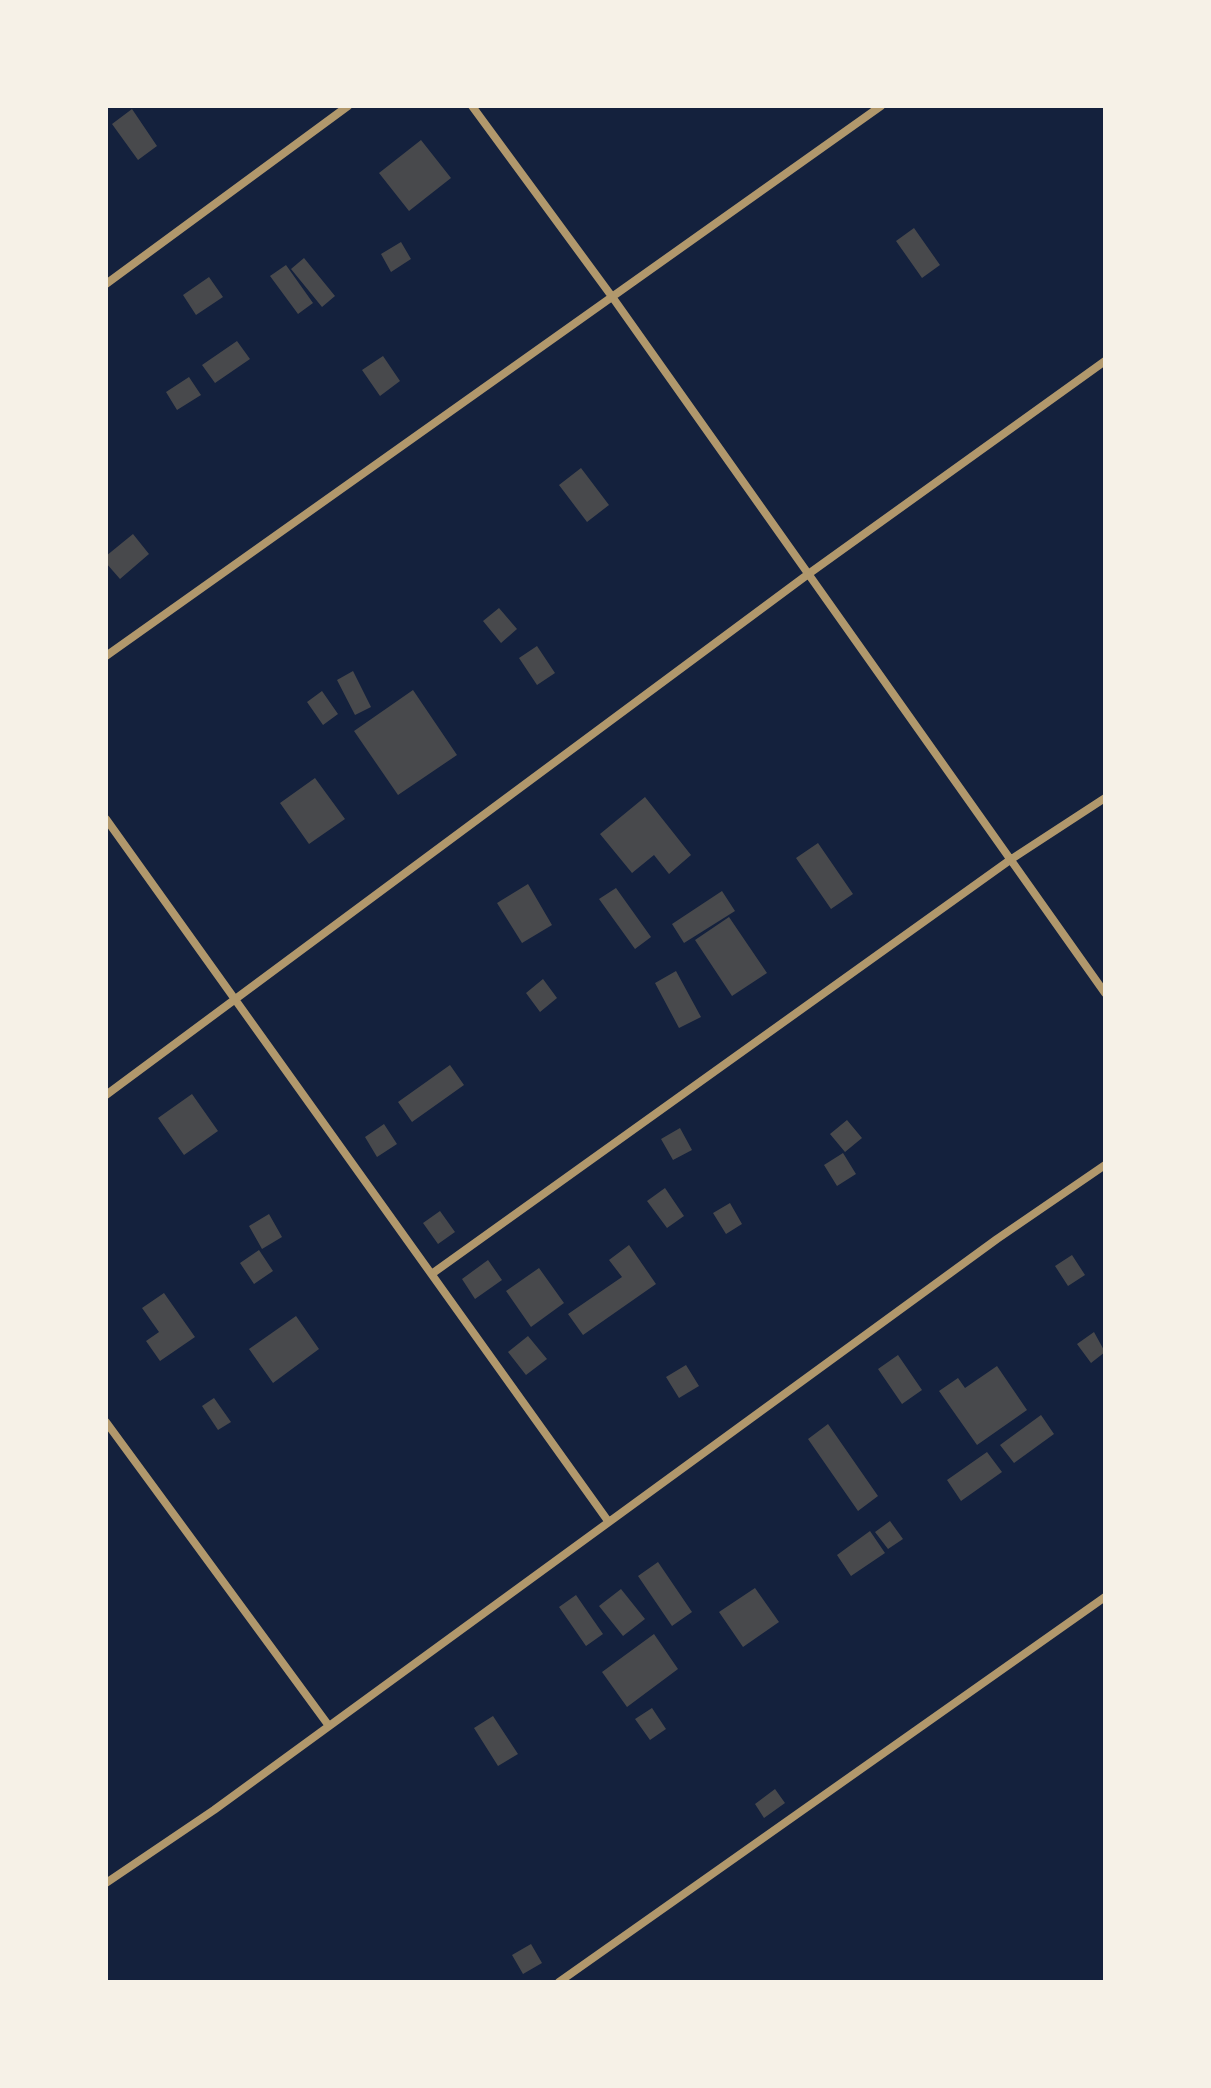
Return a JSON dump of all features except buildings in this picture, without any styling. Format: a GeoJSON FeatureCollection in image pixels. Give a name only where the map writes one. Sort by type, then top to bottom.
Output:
{"type":"FeatureCollection","features":[{"type":"Feature","properties":{"kind":"street"},"geometry":{"type":"LineString","coordinates":[[106,284],[348,106]]}},
{"type":"Feature","properties":{"kind":"street"},"geometry":{"type":"LineString","coordinates":[[472,106],[613,298],[1105,993]]}},
{"type":"Feature","properties":{"kind":"street"},"geometry":{"type":"LineString","coordinates":[[106,656],[881,106]]}},
{"type":"Feature","properties":{"kind":"street"},"geometry":{"type":"LineString","coordinates":[[106,1095],[807,575],[1105,361]]}},
{"type":"Feature","properties":{"kind":"street"},"geometry":{"type":"LineString","coordinates":[[433,1273],[1010,860],[1105,798]]}},
{"type":"Feature","properties":{"kind":"street"},"geometry":{"type":"LineString","coordinates":[[106,819],[608,1521]]}},
{"type":"Feature","properties":{"kind":"street"},"geometry":{"type":"LineString","coordinates":[[106,1883],[329,1726],[608,1521],[1105,1165]]}},
{"type":"Feature","properties":{"kind":"street"},"geometry":{"type":"LineString","coordinates":[[106,1422],[329,1726]]}},
{"type":"Feature","properties":{"kind":"street"},"geometry":{"type":"LineString","coordinates":[[559,1982],[1105,1597]]}}]}
